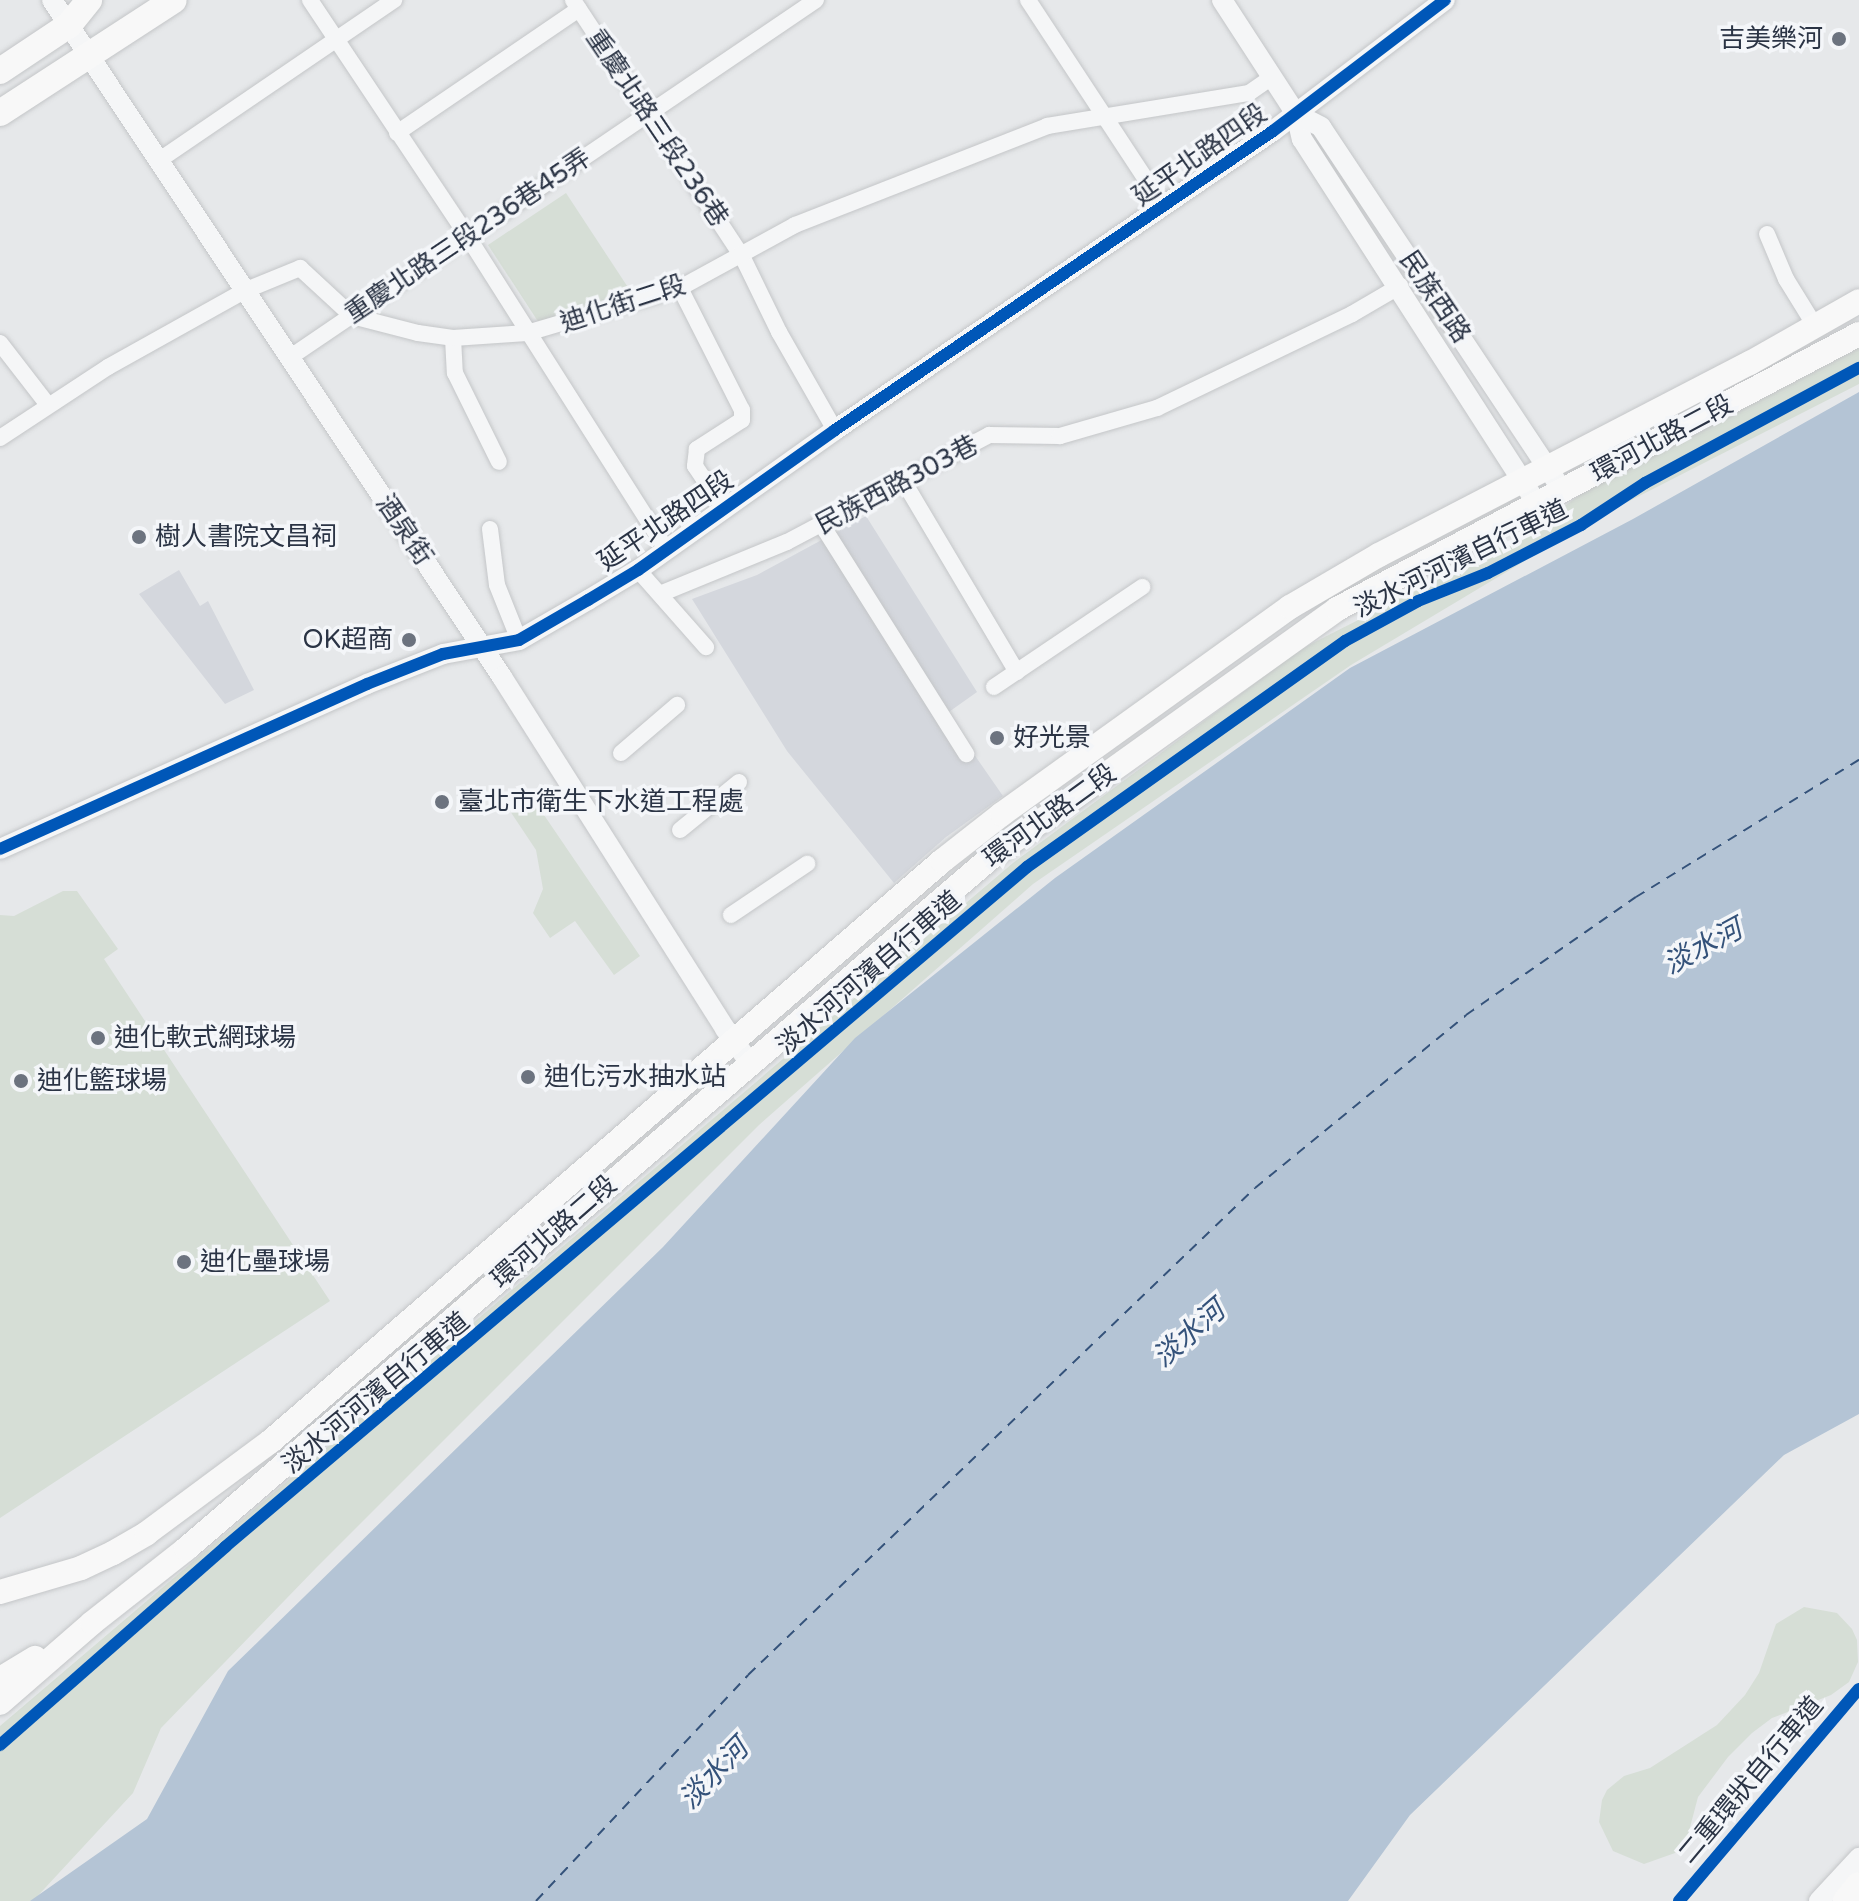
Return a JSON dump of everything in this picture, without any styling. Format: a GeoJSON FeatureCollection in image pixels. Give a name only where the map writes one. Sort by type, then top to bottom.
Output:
{"type":"FeatureCollection","features":[{"type":"Feature","properties":{"kind":"highway"},"geometry":{"type":"LineString","coordinates":[[1847,1901],[1859,1886]]}},
{"type":"Feature","properties":{"kind":"main road"},"geometry":{"type":"LineString","coordinates":[[0,71],[69,25],[89,0]]}},
{"type":"Feature","properties":{"kind":"main road"},"geometry":{"type":"LineString","coordinates":[[0,113],[174,0]]}},
{"type":"Feature","properties":{"kind":"main road","name":"環河北路二段"},"geometry":{"type":"LineString","coordinates":[[6,1590],[81,1568],[113,1553],[147,1533],[271,1441],[733,1040],[1002,814],[1290,607],[1379,555],[1859,301]]}},
{"type":"Feature","properties":{"kind":"main road","name":"環河北路二段"},"geometry":{"type":"LineString","coordinates":[[0,1703],[92,1623],[186,1549],[995,854],[1337,609],[1859,334]]}},
{"type":"Feature","properties":{"kind":"main road"},"geometry":{"type":"LineString","coordinates":[[0,1679],[92,1623]]}},
{"type":"Feature","properties":{"kind":"street","name":"酒泉街"},"geometry":{"type":"LineString","coordinates":[[52,0],[481,645],[750,1063]]}},
{"type":"Feature","properties":{"kind":"street"},"geometry":{"type":"LineString","coordinates":[[310,0],[468,237],[666,549]]}},
{"type":"Feature","properties":{"kind":"street"},"geometry":{"type":"LineString","coordinates":[[158,161],[394,0]]}},
{"type":"Feature","properties":{"kind":"street","name":"重慶北路三段236巷45弄"},"geometry":{"type":"LineString","coordinates":[[289,358],[816,0]]}},
{"type":"Feature","properties":{"kind":"street"},"geometry":{"type":"LineString","coordinates":[[1028,0],[1107,115],[1164,207]]}},
{"type":"Feature","properties":{"kind":"street","name":"民族西路"},"geometry":{"type":"LineString","coordinates":[[1222,0],[1296,114],[1302,139],[1400,286],[1537,505]]}},
{"type":"Feature","properties":{"kind":"street","name":"延平北路四段"},"geometry":{"type":"LineString","coordinates":[[0,849],[367,684],[443,654],[519,640],[638,570],[835,430],[1164,207],[1296,114],[1445,0]]}},
{"type":"Feature","properties":{"kind":"street"},"geometry":{"type":"LineString","coordinates":[[397,133],[576,5]]}},
{"type":"Feature","properties":{"kind":"street","name":"重慶北路三段236巷"},"geometry":{"type":"LineString","coordinates":[[576,5],[742,256],[779,332],[835,430]]}},
{"type":"Feature","properties":{"kind":"street","name":"迪化街二段"},"geometry":{"type":"LineString","coordinates":[[0,438],[48,405],[244,291],[300,268],[352,316],[418,333],[453,338],[527,333],[680,288],[795,225],[882,188],[1047,126],[1249,93],[1272,77]]}},
{"type":"Feature","properties":{"kind":"street","name":"民族西路"},"geometry":{"type":"LineString","coordinates":[[1296,114],[1321,127],[1563,491]]}},
{"type":"Feature","properties":{"kind":"street"},"geometry":{"type":"LineString","coordinates":[[1767,234],[1786,279],[1815,326]]}},
{"type":"Feature","properties":{"kind":"street","name":"民族西路303巷"},"geometry":{"type":"LineString","coordinates":[[660,594],[822,525],[989,435],[1060,436],[1157,408],[1352,314],[1400,286]]}},
{"type":"Feature","properties":{"kind":"street"},"geometry":{"type":"LineString","coordinates":[[680,288],[742,410],[742,420],[697,449],[695,466],[724,509]]}},
{"type":"Feature","properties":{"kind":"street"},"geometry":{"type":"LineString","coordinates":[[453,338],[455,373],[499,462]]}},
{"type":"Feature","properties":{"kind":"street"},"geometry":{"type":"LineString","coordinates":[[0,343],[48,405]]}},
{"type":"Feature","properties":{"kind":"street"},"geometry":{"type":"LineString","coordinates":[[904,482],[1017,672]]}},
{"type":"Feature","properties":{"kind":"street"},"geometry":{"type":"LineString","coordinates":[[822,525],[966,754]]}},
{"type":"Feature","properties":{"kind":"street"},"geometry":{"type":"LineString","coordinates":[[490,529],[497,585],[519,640]]}},
{"type":"Feature","properties":{"kind":"street"},"geometry":{"type":"LineString","coordinates":[[638,570],[706,647]]}},
{"type":"Feature","properties":{"kind":"street"},"geometry":{"type":"LineString","coordinates":[[994,687],[1142,587]]}},
{"type":"Feature","properties":{"kind":"street"},"geometry":{"type":"LineString","coordinates":[[621,753],[677,705]]}},
{"type":"Feature","properties":{"kind":"street"},"geometry":{"type":"LineString","coordinates":[[680,830],[739,782]]}},
{"type":"Feature","properties":{"kind":"street"},"geometry":{"type":"LineString","coordinates":[[731,915],[807,864]]}},
{"type":"Feature","properties":{"kind":"street"},"geometry":{"type":"LineString","coordinates":[[1819,1901],[1859,1858]]}},
{"type":"Feature","properties":{"kind":"shaded area"},"geometry":{"type":"Polygon","coordinates":[[[566,193],[633,295],[539,323],[488,245],[566,193]]]}},
{"type":"Feature","properties":{"kind":"shaded area"},"geometry":{"type":"Polygon","coordinates":[[[1859,337],[1859,384],[1598,517],[1351,665],[1033,884],[759,1125],[317,1567],[161,1728],[133,1793],[33,1901],[0,1901],[0,1726],[1013,863],[1301,649],[1528,534],[1590,487],[1859,337]]]}},
{"type":"Feature","properties":{"kind":"shaded area"},"geometry":{"type":"Polygon","coordinates":[[[866,516],[977,692],[946,714],[1003,796],[946,837],[894,883],[787,751],[692,599],[757,575],[866,516]]]}},
{"type":"Feature","properties":{"kind":"shaded area"},"geometry":{"type":"Polygon","coordinates":[[[179,570],[200,606],[208,601],[254,690],[225,704],[139,594],[179,570]]]}},
{"type":"Feature","properties":{"kind":"shaded area"},"geometry":{"type":"Polygon","coordinates":[[[518,791],[529,793],[640,956],[614,975],[575,921],[550,938],[533,913],[543,889],[536,850],[506,805],[520,795],[518,791]]]}},
{"type":"Feature","properties":{"kind":"shaded area"},"geometry":{"type":"Polygon","coordinates":[[[63,891],[77,891],[118,949],[104,959],[330,1301],[0,1518],[0,915],[14,916],[63,891]]]}},
{"type":"Feature","properties":{"kind":"shaded area"},"geometry":{"type":"Polygon","coordinates":[[[1804,1607],[1837,1613],[1852,1629],[1857,1640],[1858,1662],[1849,1682],[1831,1695],[1772,1718],[1752,1733],[1728,1757],[1698,1797],[1688,1835],[1675,1853],[1644,1864],[1613,1851],[1599,1822],[1602,1800],[1607,1790],[1624,1776],[1650,1768],[1717,1725],[1745,1695],[1759,1673],[1776,1624],[1804,1607]]]}},
{"type":"Feature","properties":{"kind":"water","name":"淡水河"},"geometry":{"type":"Polygon","coordinates":[[[1859,392],[1859,1414],[1784,1455],[1410,1815],[1348,1901],[30,1901],[147,1819],[228,1671],[663,1247],[855,1038],[1055,878],[1350,668],[1633,519],[1859,392]]]}},
{"type":"Feature","properties":{"kind":"ferry route"},"geometry":{"type":"LineString","coordinates":[[536,1901],[748,1675],[1255,1188],[1466,1015],[1636,897],[1859,760]]}},
{"type":"Feature","properties":{"kind":"cycle path"},"geometry":{"type":"LineString","coordinates":[[0,849],[367,684],[443,654],[519,640],[588,600],[638,570],[835,430],[1273,131],[1445,0]]}},
{"type":"Feature","properties":{"kind":"cycle path","name":"淡水河河濱自行車道"},"geometry":{"type":"LineString","coordinates":[[0,1745],[225,1547],[1027,867],[1345,641],[1418,601],[1488,573],[1581,525],[1645,483],[1859,368]]}},
{"type":"Feature","properties":{"kind":"cycle path","name":"二重環狀自行車道"},"geometry":{"type":"LineString","coordinates":[[1679,1901],[1859,1689]]}},
{"type":"Feature","properties":{"kind":"place","name":"吉美樂河"},"geometry":{"type":"Point","coordinates":[1839,39]}},
{"type":"Feature","properties":{"kind":"place","name":"樹人書院文昌祠"},"geometry":{"type":"Point","coordinates":[139,537]}},
{"type":"Feature","properties":{"kind":"place","name":"OK超商"},"geometry":{"type":"Point","coordinates":[409,640]}},
{"type":"Feature","properties":{"kind":"place","name":"好光景"},"geometry":{"type":"Point","coordinates":[997,738]}},
{"type":"Feature","properties":{"kind":"place","name":"臺北市衛生下水道工程處"},"geometry":{"type":"Point","coordinates":[442,802]}},
{"type":"Feature","properties":{"kind":"place","name":"迪化軟式網球場"},"geometry":{"type":"Point","coordinates":[98,1038]}},
{"type":"Feature","properties":{"kind":"place","name":"迪化污水抽水站"},"geometry":{"type":"Point","coordinates":[528,1077]}},
{"type":"Feature","properties":{"kind":"place","name":"迪化籃球場"},"geometry":{"type":"Point","coordinates":[21,1081]}},
{"type":"Feature","properties":{"kind":"place","name":"迪化壘球場"},"geometry":{"type":"Point","coordinates":[184,1262]}}]}
